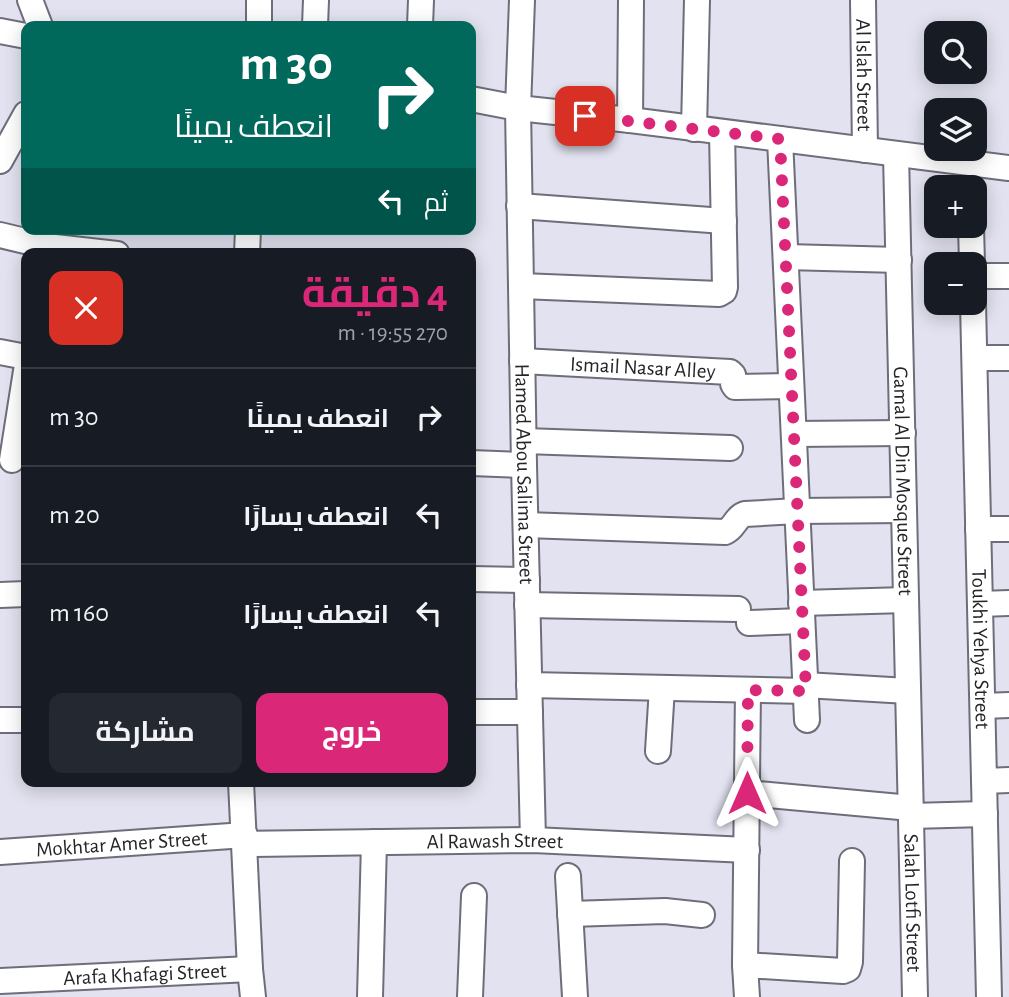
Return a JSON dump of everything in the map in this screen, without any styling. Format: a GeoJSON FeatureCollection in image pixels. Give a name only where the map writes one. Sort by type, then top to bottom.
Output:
{"type":"FeatureCollection","features":[{"type":"Feature","properties":{"kind":"street"},"geometry":{"type":"LineString","coordinates":[[30,0],[38,21]]}},
{"type":"Feature","properties":{"kind":"street"},"geometry":{"type":"LineString","coordinates":[[258,21],[259,0]]}},
{"type":"Feature","properties":{"kind":"street"},"geometry":{"type":"LineString","coordinates":[[315,21],[316,0]]}},
{"type":"Feature","properties":{"kind":"street"},"geometry":{"type":"LineString","coordinates":[[420,21],[421,0]]}},
{"type":"Feature","properties":{"kind":"street","name":"Hamed Abou Salima Street"},"geometry":{"type":"LineString","coordinates":[[522,0],[518,108],[519,206],[533,840]]}},
{"type":"Feature","properties":{"kind":"street"},"geometry":{"type":"LineString","coordinates":[[630,120],[631,0]]}},
{"type":"Feature","properties":{"kind":"street"},"geometry":{"type":"LineString","coordinates":[[694,129],[697,0]]}},
{"type":"Feature","properties":{"kind":"street","name":"Al Islah Street"},"geometry":{"type":"LineString","coordinates":[[863,0],[865,149]]}},
{"type":"Feature","properties":{"kind":"street"},"geometry":{"type":"LineString","coordinates":[[0,32],[21,35]]}},
{"type":"Feature","properties":{"kind":"street"},"geometry":{"type":"LineString","coordinates":[[476,100],[518,108],[896,153],[970,175],[1009,168]]}},
{"type":"Feature","properties":{"kind":"street"},"geometry":{"type":"LineString","coordinates":[[10,144],[21,123]]}},
{"type":"Feature","properties":{"kind":"street"},"geometry":{"type":"LineString","coordinates":[[521,286],[719,294],[725,287],[722,132]]}},
{"type":"Feature","properties":{"kind":"street"},"geometry":{"type":"LineString","coordinates":[[780,139],[807,720]]}},
{"type":"Feature","properties":{"kind":"street","name":"Gamal Al Din Mosque Street"},"geometry":{"type":"LineString","coordinates":[[896,153],[911,812]]}},
{"type":"Feature","properties":{"kind":"street"},"geometry":{"type":"LineString","coordinates":[[519,206],[724,221]]}},
{"type":"Feature","properties":{"kind":"street"},"geometry":{"type":"LineString","coordinates":[[0,235],[78,248]]}},
{"type":"Feature","properties":{"kind":"street"},"geometry":{"type":"LineString","coordinates":[[786,257],[898,261]]}},
{"type":"Feature","properties":{"kind":"street"},"geometry":{"type":"LineString","coordinates":[[987,276],[1009,276]]}},
{"type":"Feature","properties":{"kind":"street","name":"Toukhi Yehya Street"},"geometry":{"type":"LineString","coordinates":[[973,315],[989,997]]}},
{"type":"Feature","properties":{"kind":"street"},"geometry":{"type":"LineString","coordinates":[[0,352],[21,356]]}},
{"type":"Feature","properties":{"kind":"street"},"geometry":{"type":"LineString","coordinates":[[975,358],[1009,358]]}},
{"type":"Feature","properties":{"kind":"street","name":"Ismail Nasar Alley"},"geometry":{"type":"LineString","coordinates":[[522,361],[730,372],[735,387],[791,386]]}},
{"type":"Feature","properties":{"kind":"street"},"geometry":{"type":"LineString","coordinates":[[13,460],[10,411],[21,384]]}},
{"type":"Feature","properties":{"kind":"street"},"geometry":{"type":"LineString","coordinates":[[794,434],[902,433]]}},
{"type":"Feature","properties":{"kind":"street"},"geometry":{"type":"LineString","coordinates":[[476,462],[524,453],[730,448]]}},
{"type":"Feature","properties":{"kind":"street"},"geometry":{"type":"LineString","coordinates":[[526,525],[725,532],[742,515],[797,511],[904,510]]}},
{"type":"Feature","properties":{"kind":"street"},"geometry":{"type":"LineString","coordinates":[[978,529],[1009,529]]}},
{"type":"Feature","properties":{"kind":"street"},"geometry":{"type":"LineString","coordinates":[[476,579],[527,580]]}},
{"type":"Feature","properties":{"kind":"street"},"geometry":{"type":"LineString","coordinates":[[0,594],[21,594]]}},
{"type":"Feature","properties":{"kind":"street"},"geometry":{"type":"LineString","coordinates":[[527,605],[744,616],[906,600]]}},
{"type":"Feature","properties":{"kind":"street"},"geometry":{"type":"LineString","coordinates":[[980,604],[1009,603]]}},
{"type":"Feature","properties":{"kind":"street"},"geometry":{"type":"LineString","coordinates":[[529,685],[908,691]]}},
{"type":"Feature","properties":{"kind":"street"},"geometry":{"type":"LineString","coordinates":[[658,751],[662,688]]}},
{"type":"Feature","properties":{"kind":"street"},"geometry":{"type":"LineString","coordinates":[[747,997],[745,965],[748,690]]}},
{"type":"Feature","properties":{"kind":"street"},"geometry":{"type":"LineString","coordinates":[[983,706],[1009,705]]}},
{"type":"Feature","properties":{"kind":"street"},"geometry":{"type":"LineString","coordinates":[[476,712],[530,712]]}},
{"type":"Feature","properties":{"kind":"street"},"geometry":{"type":"LineString","coordinates":[[0,720],[21,720]]}},
{"type":"Feature","properties":{"kind":"street"},"geometry":{"type":"LineString","coordinates":[[984,781],[1009,780]]}},
{"type":"Feature","properties":{"kind":"street"},"geometry":{"type":"LineString","coordinates":[[241,787],[253,997]]}},
{"type":"Feature","properties":{"kind":"street"},"geometry":{"type":"LineString","coordinates":[[747,793],[911,812],[985,814]]}},
{"type":"Feature","properties":{"kind":"street","name":"Salah Lotfi Street"},"geometry":{"type":"LineString","coordinates":[[911,812],[915,997]]}},
{"type":"Feature","properties":{"kind":"street","name":"Al Rawash Street"},"geometry":{"type":"LineString","coordinates":[[245,839],[374,842],[533,840],[747,850]]}},
{"type":"Feature","properties":{"kind":"street","name":"Mokhtar Amer Street"},"geometry":{"type":"LineString","coordinates":[[0,852],[245,839]]}},
{"type":"Feature","properties":{"kind":"street"},"geometry":{"type":"LineString","coordinates":[[370,997],[374,842]]}},
{"type":"Feature","properties":{"kind":"street"},"geometry":{"type":"LineString","coordinates":[[745,965],[843,971],[848,969],[852,861]]}},
{"type":"Feature","properties":{"kind":"street"},"geometry":{"type":"LineString","coordinates":[[568,876],[575,997]]}},
{"type":"Feature","properties":{"kind":"street"},"geometry":{"type":"LineString","coordinates":[[470,997],[474,896]]}},
{"type":"Feature","properties":{"kind":"street"},"geometry":{"type":"LineString","coordinates":[[570,914],[665,911],[702,915]]}},
{"type":"Feature","properties":{"kind":"street","name":"Arafa Khafagi Street"},"geometry":{"type":"LineString","coordinates":[[0,981],[91,987],[250,969]]}},
{"type":"Feature","properties":{"kind":"route"},"geometry":{"type":"LineString","coordinates":[[585,116],[780,139],[806,691],[748,690],[747,793]]}}]}
